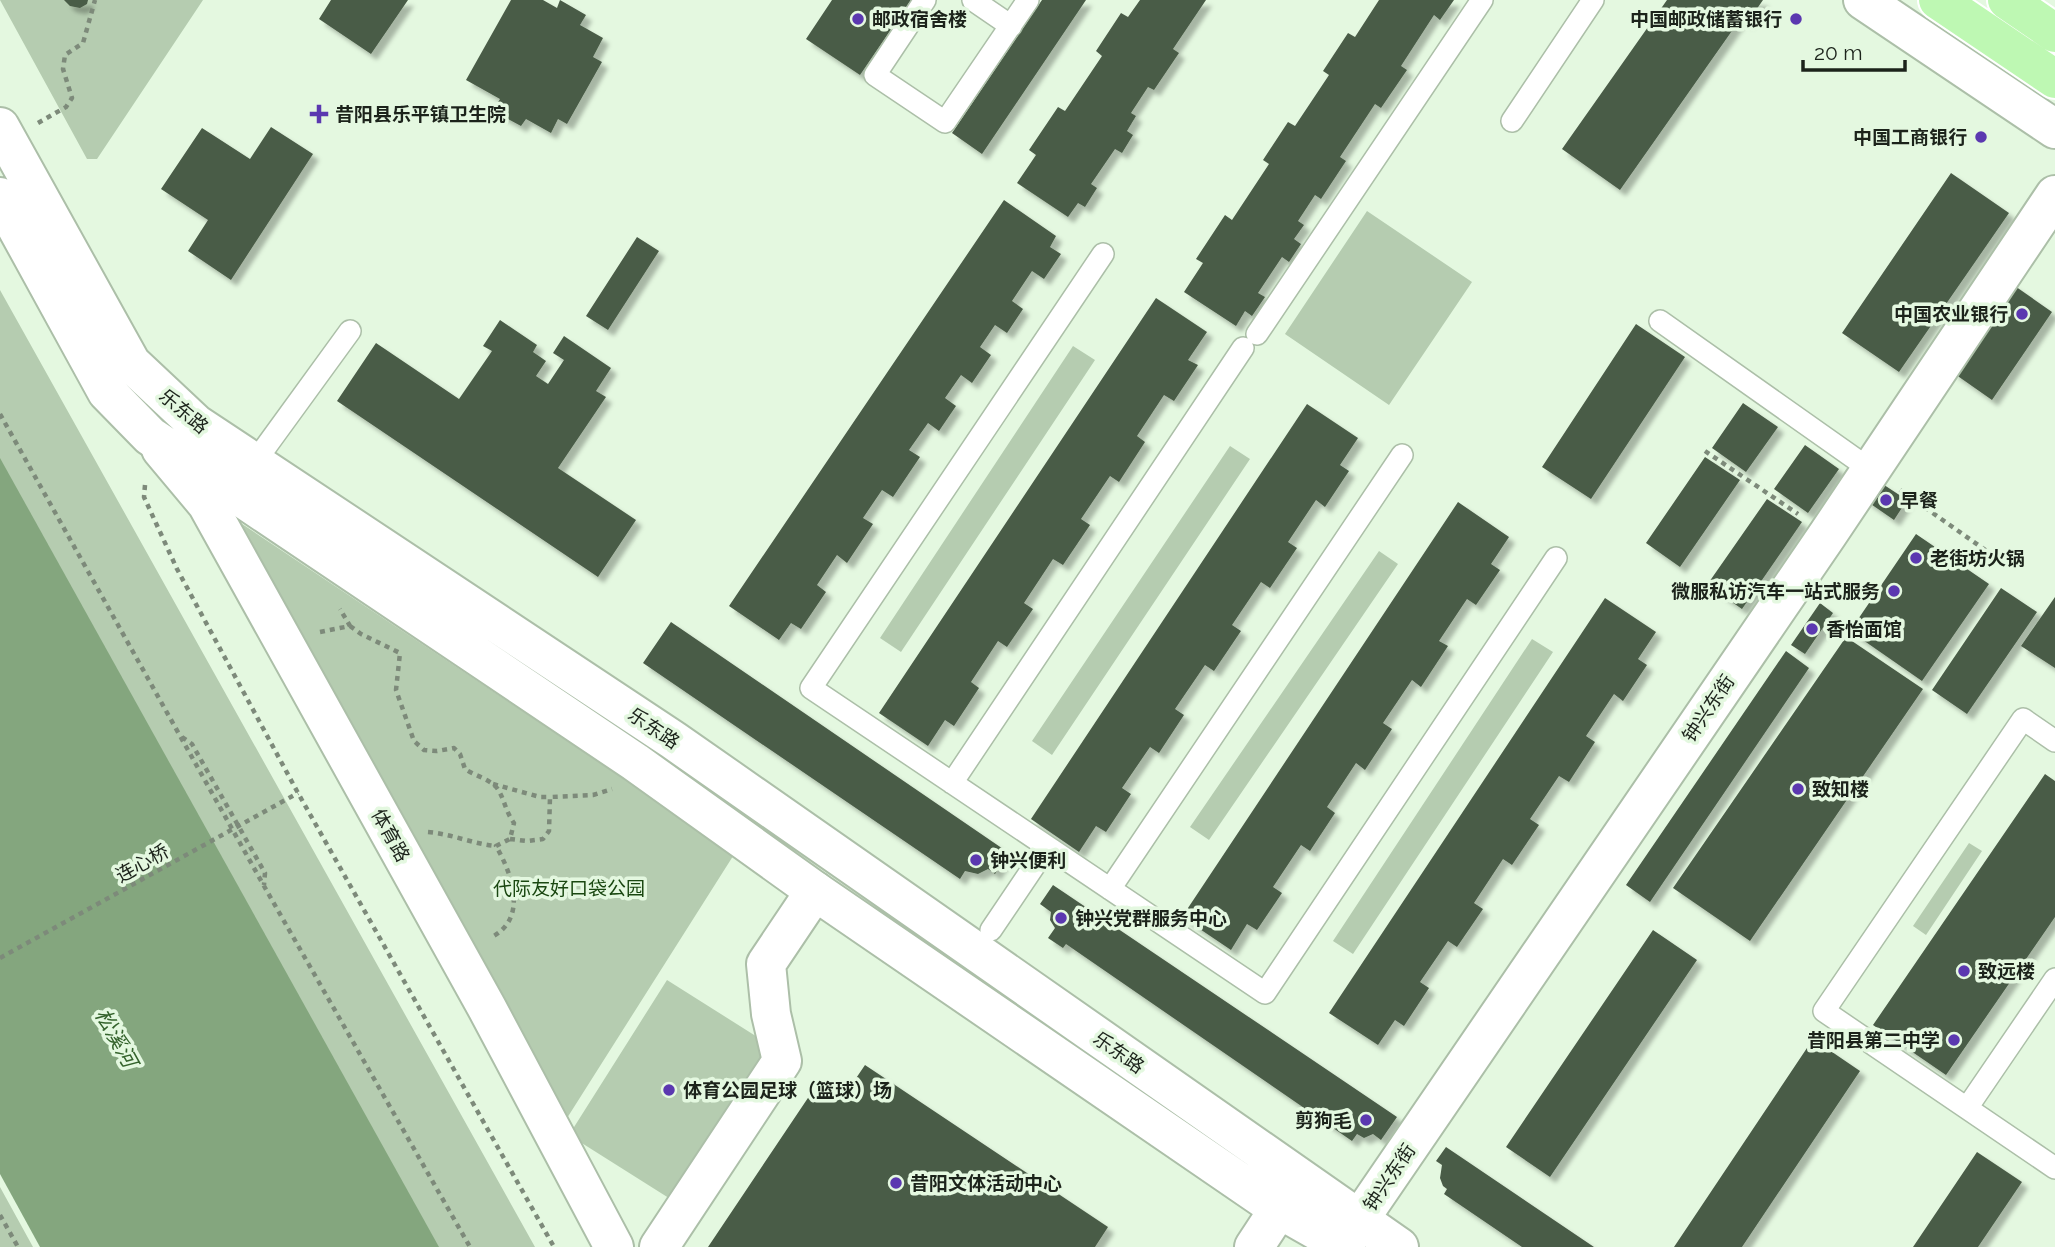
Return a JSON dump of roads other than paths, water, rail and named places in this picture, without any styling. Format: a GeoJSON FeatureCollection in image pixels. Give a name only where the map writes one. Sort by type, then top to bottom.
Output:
{"type":"FeatureCollection","features":[{"type":"Feature","properties":{"kind":"main road"},"geometry":{"type":"LineString","coordinates":[[1864,0],[2055,128]]}},
{"type":"Feature","properties":{"kind":"main road"},"geometry":{"type":"LineString","coordinates":[[1938,0],[2055,79]]}},
{"type":"Feature","properties":{"kind":"main road"},"geometry":{"type":"LineString","coordinates":[[2007,0],[2055,32]]}},
{"type":"Feature","properties":{"kind":"main road","name":"乐东路"},"geometry":{"type":"LineString","coordinates":[[4,134],[131,363],[196,424],[673,740],[1353,1233]]}},
{"type":"Feature","properties":{"kind":"main road","name":"钟兴东街"},"geometry":{"type":"LineString","coordinates":[[1353,1233],[2055,195]]}},
{"type":"Feature","properties":{"kind":"main road","name":"乐东路"},"geometry":{"type":"LineString","coordinates":[[0,197],[107,391],[150,436],[635,762],[815,891],[1279,1209],[1399,1247]]}},
{"type":"Feature","properties":{"kind":"main road","name":"体育路"},"geometry":{"type":"LineString","coordinates":[[150,436],[207,504],[457,954],[614,1247]]}},
{"type":"Feature","properties":{"kind":"main road"},"geometry":{"type":"LineString","coordinates":[[659,1247],[782,1060],[771,1014],[766,964],[815,891]]}},
{"type":"Feature","properties":{"kind":"main road"},"geometry":{"type":"LineString","coordinates":[[1254,1247],[1279,1209]]}},
{"type":"Feature","properties":{"kind":"lane"},"geometry":{"type":"LineString","coordinates":[[925,0],[875,75],[945,122],[1028,0]]}},
{"type":"Feature","properties":{"kind":"lane"},"geometry":{"type":"LineString","coordinates":[[973,0],[1011,26]]}},
{"type":"Feature","properties":{"kind":"lane"},"geometry":{"type":"LineString","coordinates":[[952,783],[1482,0]]}},
{"type":"Feature","properties":{"kind":"lane"},"geometry":{"type":"LineString","coordinates":[[1512,121],[1593,0]]}},
{"type":"Feature","properties":{"kind":"lane"},"geometry":{"type":"LineString","coordinates":[[1103,254],[811,688],[1047,847],[1265,993],[1556,558]]}},
{"type":"Feature","properties":{"kind":"lane"},"geometry":{"type":"LineString","coordinates":[[1660,321],[1871,470]]}},
{"type":"Feature","properties":{"kind":"lane"},"geometry":{"type":"LineString","coordinates":[[254,463],[349,331]]}},
{"type":"Feature","properties":{"kind":"lane"},"geometry":{"type":"LineString","coordinates":[[1110,889],[1402,455]]}},
{"type":"Feature","properties":{"kind":"lane"},"geometry":{"type":"LineString","coordinates":[[2055,741],[2023,719],[1824,1011],[2055,1168]]}},
{"type":"Feature","properties":{"kind":"lane"},"geometry":{"type":"LineString","coordinates":[[991,930],[1047,847]]}},
{"type":"Feature","properties":{"kind":"lane"},"geometry":{"type":"LineString","coordinates":[[1967,1108],[2055,979]]}},
{"type":"Feature","properties":{"kind":"water","name":"松溪河"},"geometry":{"type":"Polygon","coordinates":[[[0,458],[439,1247],[40,1247],[0,1174],[0,458]]]}},
{"type":"Feature","properties":{"kind":"place","name":"邮政宿舍楼"},"geometry":{"type":"Point","coordinates":[858,19]}},
{"type":"Feature","properties":{"kind":"place","name":"中国邮政储蓄银行"},"geometry":{"type":"Point","coordinates":[1796,19]}},
{"type":"Feature","properties":{"kind":"place","name":"昔阳县乐平镇卫生院"},"geometry":{"type":"Point","coordinates":[319,114]}},
{"type":"Feature","properties":{"kind":"place","name":"中国工商银行"},"geometry":{"type":"Point","coordinates":[1981,137]}},
{"type":"Feature","properties":{"kind":"place","name":"中国农业银行"},"geometry":{"type":"Point","coordinates":[2022,314]}},
{"type":"Feature","properties":{"kind":"place","name":"早餐"},"geometry":{"type":"Point","coordinates":[1886,500]}},
{"type":"Feature","properties":{"kind":"place","name":"老街坊火锅"},"geometry":{"type":"Point","coordinates":[1916,558]}},
{"type":"Feature","properties":{"kind":"place","name":"微服私访汽车一站式服务"},"geometry":{"type":"Point","coordinates":[1894,591]}},
{"type":"Feature","properties":{"kind":"place","name":"香怡面馆"},"geometry":{"type":"Point","coordinates":[1812,629]}},
{"type":"Feature","properties":{"kind":"place","name":"致知楼"},"geometry":{"type":"Point","coordinates":[1798,789]}},
{"type":"Feature","properties":{"kind":"place","name":"钟兴便利"},"geometry":{"type":"Point","coordinates":[976,860]}},
{"type":"Feature","properties":{"kind":"place","name":"钟兴党群服务中心"},"geometry":{"type":"Point","coordinates":[1061,918]}},
{"type":"Feature","properties":{"kind":"place","name":"致远楼"},"geometry":{"type":"Point","coordinates":[1964,971]}},
{"type":"Feature","properties":{"kind":"place","name":"昔阳县第二中学"},"geometry":{"type":"Point","coordinates":[1954,1040]}},
{"type":"Feature","properties":{"kind":"place","name":"体育公园足球（篮球）场"},"geometry":{"type":"Point","coordinates":[669,1090]}},
{"type":"Feature","properties":{"kind":"place","name":"剪狗毛"},"geometry":{"type":"Point","coordinates":[1366,1120]}},
{"type":"Feature","properties":{"kind":"place","name":"昔阳文体活动中心"},"geometry":{"type":"Point","coordinates":[896,1183]}},
{"type":"Feature","properties":{"kind":"park label","name":"代际友好口袋公园"},"geometry":{"type":"Point","coordinates":[569,888]}}]}
